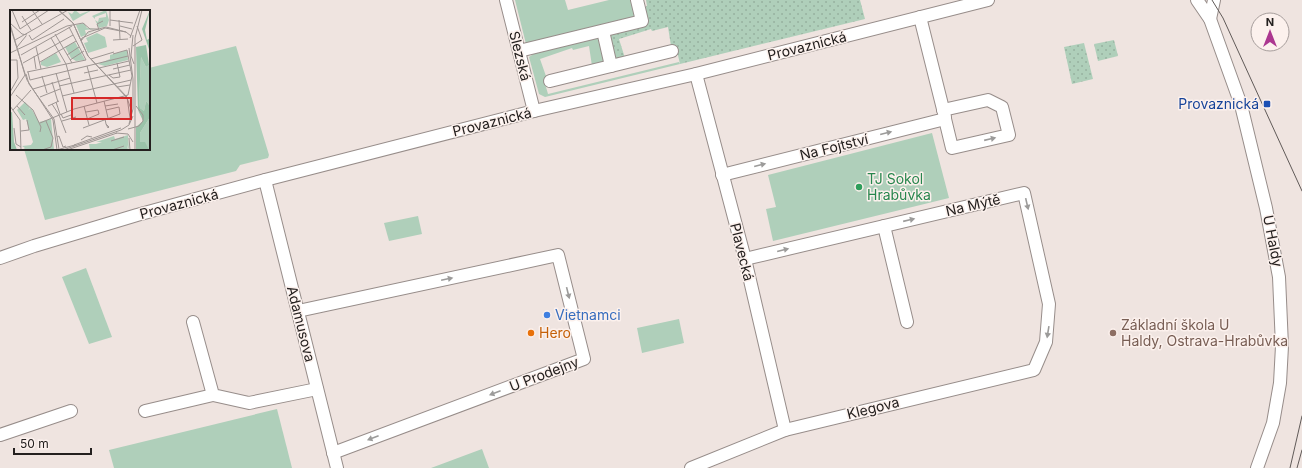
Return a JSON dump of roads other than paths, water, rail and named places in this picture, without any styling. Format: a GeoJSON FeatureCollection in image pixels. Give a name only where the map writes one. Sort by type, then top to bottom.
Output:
{"type":"FeatureCollection","features":[{"type":"Feature","properties":{"kind":"street","name":"Slezská"},"geometry":{"type":"LineString","coordinates":[[506,0],[534,112]]}},
{"type":"Feature","properties":{"kind":"street"},"geometry":{"type":"LineString","coordinates":[[519,51],[642,21],[637,0]]}},
{"type":"Feature","properties":{"kind":"street","name":"Provaznická"},"geometry":{"type":"LineString","coordinates":[[0,258],[34,246],[137,215],[265,180],[534,112],[696,74],[988,0]]}},
{"type":"Feature","properties":{"kind":"street","name":"U Haldy"},"geometry":{"type":"LineString","coordinates":[[1197,0],[1210,19],[1241,105],[1266,208],[1279,277],[1282,346],[1280,382],[1273,423],[1257,468]]}},
{"type":"Feature","properties":{"kind":"street"},"geometry":{"type":"LineString","coordinates":[[1210,19],[1214,0]]}},
{"type":"Feature","properties":{"kind":"street"},"geometry":{"type":"LineString","coordinates":[[920,17],[944,114]]}},
{"type":"Feature","properties":{"kind":"street"},"geometry":{"type":"LineString","coordinates":[[603,31],[611,66]]}},
{"type":"Feature","properties":{"kind":"street"},"geometry":{"type":"LineString","coordinates":[[550,81],[672,52]]}},
{"type":"Feature","properties":{"kind":"street","name":"Plavecká"},"geometry":{"type":"LineString","coordinates":[[696,74],[745,259],[785,430]]}},
{"type":"Feature","properties":{"kind":"street","name":"Na Fojtství"},"geometry":{"type":"LineString","coordinates":[[722,175],[944,114],[988,100],[1002,107],[1008,134],[952,148],[944,114]]}},
{"type":"Feature","properties":{"kind":"street","name":"Adamusova"},"geometry":{"type":"LineString","coordinates":[[265,180],[337,468]]}},
{"type":"Feature","properties":{"kind":"street","name":"Na Mýtě"},"geometry":{"type":"LineString","coordinates":[[745,259],[1024,193],[1049,304],[1046,342],[1034,370]]}},
{"type":"Feature","properties":{"kind":"street"},"geometry":{"type":"LineString","coordinates":[[884,226],[907,322]]}},
{"type":"Feature","properties":{"kind":"street","name":"U Prodejny"},"geometry":{"type":"LineString","coordinates":[[298,311],[558,255],[584,359],[333,453]]}},
{"type":"Feature","properties":{"kind":"street"},"geometry":{"type":"LineString","coordinates":[[193,322],[213,395]]}},
{"type":"Feature","properties":{"kind":"street","name":"Klegova"},"geometry":{"type":"LineString","coordinates":[[691,468],[718,463],[785,430],[1034,370]]}},
{"type":"Feature","properties":{"kind":"street"},"geometry":{"type":"LineString","coordinates":[[145,411],[213,395],[249,403],[317,389]]}},
{"type":"Feature","properties":{"kind":"street"},"geometry":{"type":"LineString","coordinates":[[0,435],[71,411]]}},
{"type":"Feature","properties":{"kind":"tram line"},"geometry":{"type":"LineString","coordinates":[[1212,0],[1223,18],[1302,191]]}},
{"type":"Feature","properties":{"kind":"tram line"},"geometry":{"type":"LineString","coordinates":[[1290,468],[1302,416]]}},
{"type":"Feature","properties":{"kind":"tram line"},"geometry":{"type":"LineString","coordinates":[[1297,468],[1302,450]]}},
{"type":"Feature","properties":{"kind":"place","name":"Provaznická"},"geometry":{"type":"Point","coordinates":[1267,104]}},
{"type":"Feature","properties":{"kind":"place","name":"TJ Sokol Hrabůvka"},"geometry":{"type":"Point","coordinates":[859,187]}},
{"type":"Feature","properties":{"kind":"place","name":"Vietnamci"},"geometry":{"type":"Point","coordinates":[547,315]}},
{"type":"Feature","properties":{"kind":"place","name":"Hero"},"geometry":{"type":"Point","coordinates":[531,333]}},
{"type":"Feature","properties":{"kind":"place","name":"Základní škola U Haldy, Ostrava-Hrabůvka"},"geometry":{"type":"Point","coordinates":[1113,333]}}]}
